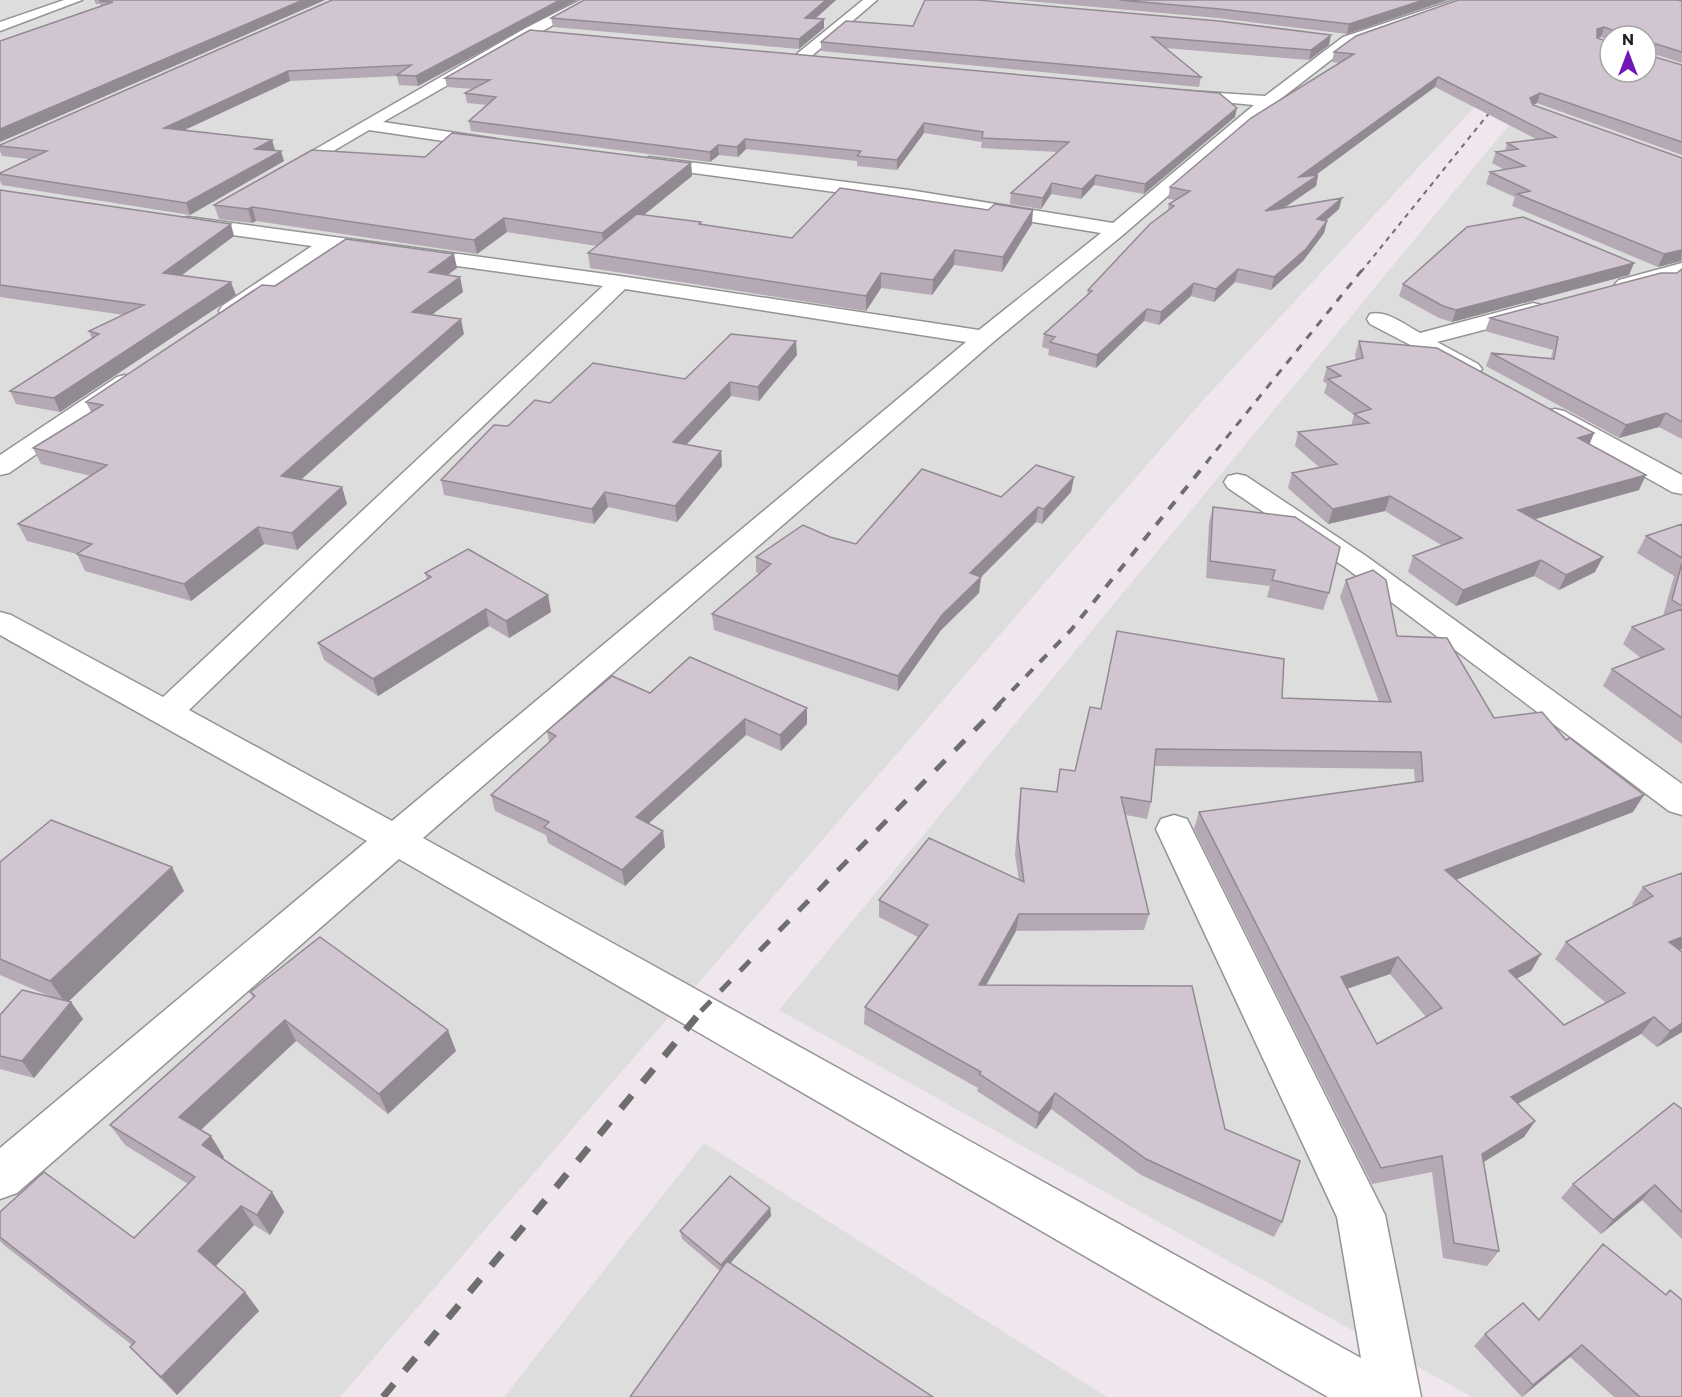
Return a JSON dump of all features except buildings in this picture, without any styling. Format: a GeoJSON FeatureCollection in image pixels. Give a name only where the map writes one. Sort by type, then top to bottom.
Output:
{"type":"FeatureCollection","features":[{"type":"Feature","properties":{"kind":"street"},"geometry":{"type":"LineString","coordinates":[[0,27],[76,0]]}},
{"type":"Feature","properties":{"kind":"street"},"geometry":{"type":"LineString","coordinates":[[264,183],[529,32],[591,0]]}},
{"type":"Feature","properties":{"kind":"street"},"geometry":{"type":"LineString","coordinates":[[827,58],[797,55],[871,0]]}},
{"type":"Feature","properties":{"kind":"street"},"geometry":{"type":"LineString","coordinates":[[0,1176],[984,338],[1117,230],[1268,101],[1337,38],[1462,0]]}},
{"type":"Feature","properties":{"kind":"street"},"geometry":{"type":"LineString","coordinates":[[529,32],[553,34]]}},
{"type":"Feature","properties":{"kind":"street"},"geometry":{"type":"LineString","coordinates":[[1161,91],[1268,101]]}},
{"type":"Feature","properties":{"kind":"street"},"geometry":{"type":"LineString","coordinates":[[367,125],[503,145]]}},
{"type":"Feature","properties":{"kind":"street"},"geometry":{"type":"LineString","coordinates":[[628,160],[909,196],[1117,230]]}},
{"type":"Feature","properties":{"kind":"street"},"geometry":{"type":"LineString","coordinates":[[192,223],[213,212]]}},
{"type":"Feature","properties":{"kind":"street"},"geometry":{"type":"LineString","coordinates":[[170,220],[620,282],[984,338]]}},
{"type":"Feature","properties":{"kind":"street"},"geometry":{"type":"LineString","coordinates":[[213,322],[330,243]]}},
{"type":"Feature","properties":{"kind":"street"},"geometry":{"type":"LineString","coordinates":[[1624,262],[1682,288]]}},
{"type":"Feature","properties":{"kind":"street"},"geometry":{"type":"LineString","coordinates":[[1611,288],[1682,269]]}},
{"type":"Feature","properties":{"kind":"street"},"geometry":{"type":"LineString","coordinates":[[167,712],[620,282]]}},
{"type":"Feature","properties":{"kind":"street"},"geometry":{"type":"LineString","coordinates":[[1419,340],[1554,304]]}},
{"type":"Feature","properties":{"kind":"street"},"geometry":{"type":"LineString","coordinates":[[1378,319],[1490,380]]}},
{"type":"Feature","properties":{"kind":"street"},"geometry":{"type":"LineString","coordinates":[[0,467],[146,368]]}},
{"type":"Feature","properties":{"kind":"street"},"geometry":{"type":"LineString","coordinates":[[1530,402],[1682,486]]}},
{"type":"Feature","properties":{"kind":"street"},"geometry":{"type":"LineString","coordinates":[[1238,482],[1356,562],[1682,802]]}},
{"type":"Feature","properties":{"kind":"street"},"geometry":{"type":"LineString","coordinates":[[0,622],[167,712],[702,1011],[1028,1199],[1379,1397]]}},
{"type":"Feature","properties":{"kind":"street"},"geometry":{"type":"LineString","coordinates":[[1174,829],[1361,1215],[1394,1397]]}},
{"type":"Feature","properties":{"kind":"shaded area"},"geometry":{"type":"Polygon","coordinates":[[[0,0],[1573,0],[1197,407],[340,1397],[0,1397],[0,0]]]}},
{"type":"Feature","properties":{"kind":"shaded area"},"geometry":{"type":"Polygon","coordinates":[[[1626,0],[1682,0],[1682,1397],[1472,1397],[779,1010],[1499,137],[1598,30],[1598,84],[1658,84],[1658,24],[1604,24],[1626,0]]]}},
{"type":"Feature","properties":{"kind":"shaded area"},"geometry":{"type":"Polygon","coordinates":[[[704,1143],[1107,1397],[504,1397],[704,1143]]]}},
{"type":"Feature","properties":{"kind":"railway"},"geometry":{"type":"LineString","coordinates":[[1361,272],[1498,102]]}},
{"type":"Feature","properties":{"kind":"railway"},"geometry":{"type":"LineString","coordinates":[[1206,463],[1362,270]]}},
{"type":"Feature","properties":{"kind":"railway"},"geometry":{"type":"LineString","coordinates":[[998,705],[1071,630],[1207,462]]}},
{"type":"Feature","properties":{"kind":"railway"},"geometry":{"type":"LineString","coordinates":[[701,1011],[1000,704]]}},
{"type":"Feature","properties":{"kind":"railway"},"geometry":{"type":"LineString","coordinates":[[383,1397],[703,1009]]}}]}
